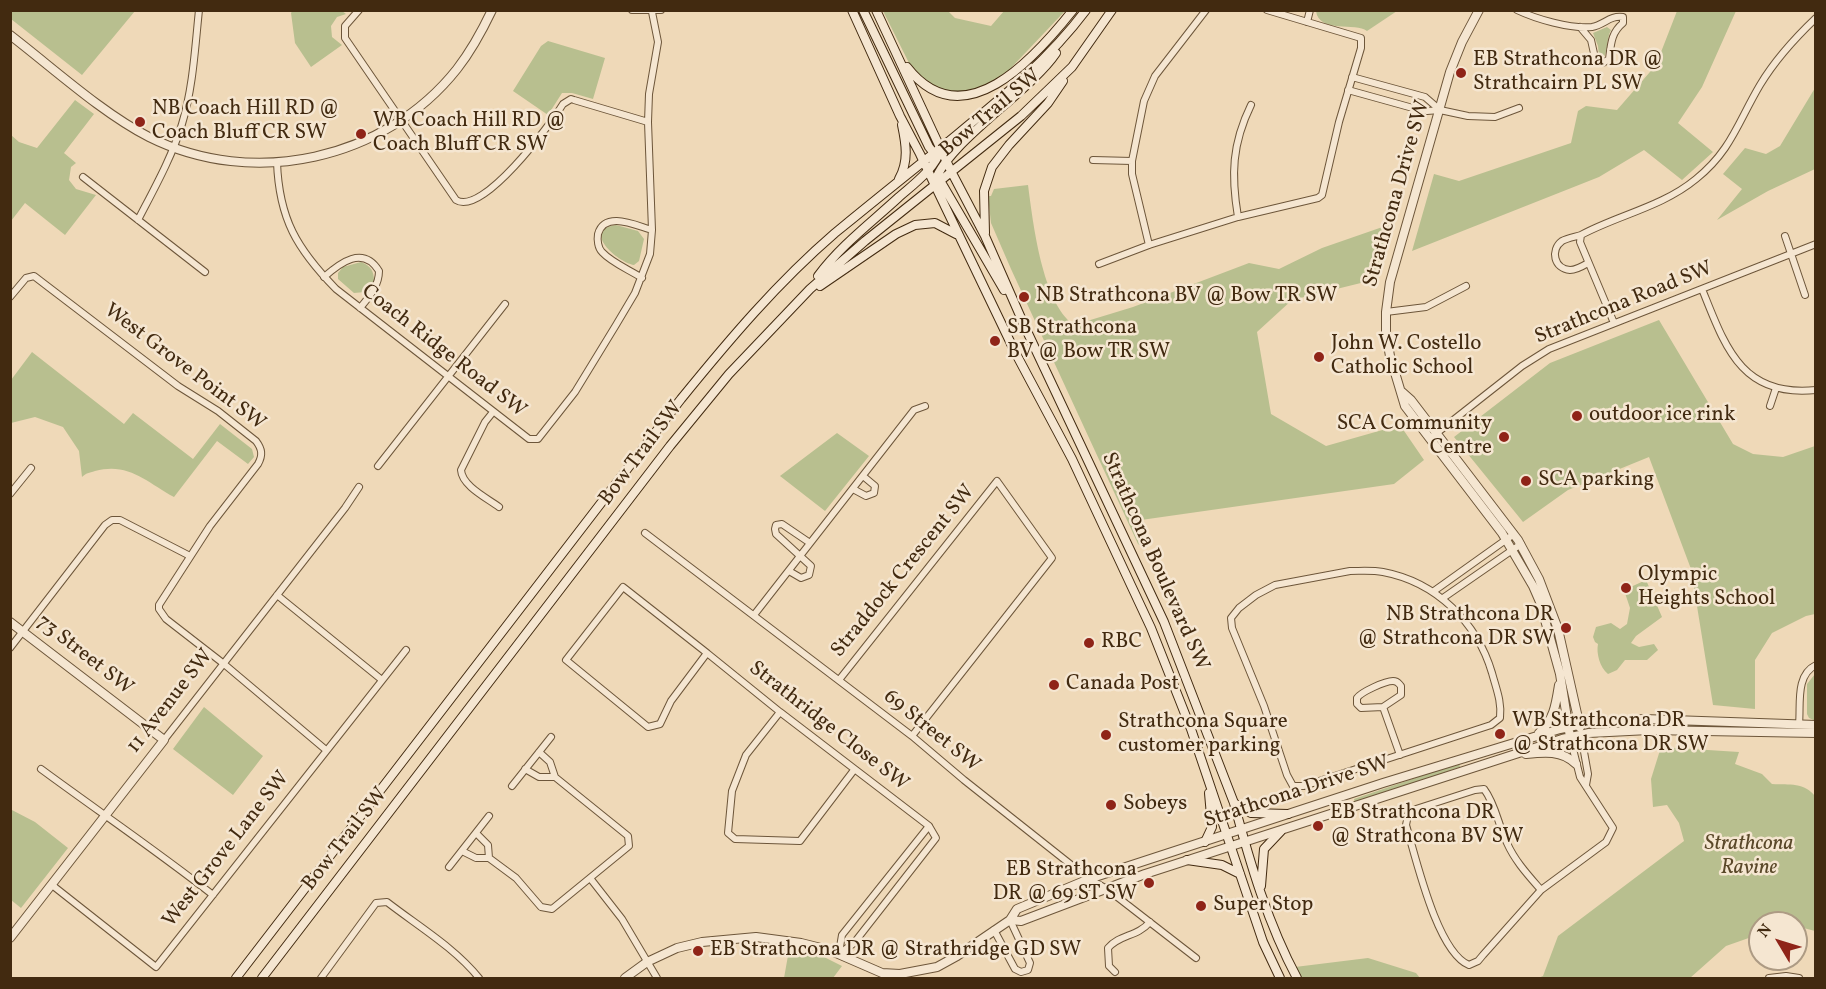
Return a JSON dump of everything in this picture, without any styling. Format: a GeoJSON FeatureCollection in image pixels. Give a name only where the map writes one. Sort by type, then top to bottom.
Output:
{"type":"FeatureCollection","features":[{"type":"Feature","properties":{"kind":"main road"},"geometry":{"type":"LineString","coordinates":[[852,10],[900,116],[927,166],[1025,327]]}},
{"type":"Feature","properties":{"kind":"main road"},"geometry":{"type":"LineString","coordinates":[[863,10],[937,153]]}},
{"type":"Feature","properties":{"kind":"main road"},"geometry":{"type":"LineString","coordinates":[[876,10],[897,54],[937,153]]}},
{"type":"Feature","properties":{"kind":"main road"},"geometry":{"type":"LineString","coordinates":[[897,54],[924,86],[946,95],[967,97],[998,84],[1019,67],[1050,38],[1073,10]]}},
{"type":"Feature","properties":{"kind":"main road","name":"Bow Trail SW"},"geometry":{"type":"LineString","coordinates":[[236,978],[718,354],[786,278],[833,235],[896,184],[927,166],[937,153],[1014,88],[1046,57],[1086,10]]}},
{"type":"Feature","properties":{"kind":"main road","name":"Bow Trail SW"},"geometry":{"type":"LineString","coordinates":[[262,978],[697,412],[729,374],[804,296],[937,180],[947,167],[1021,116],[1072,67],[1112,10]]}},
{"type":"Feature","properties":{"kind":"main road"},"geometry":{"type":"LineString","coordinates":[[947,167],[969,137],[1028,85],[1053,58],[1075,24]]}},
{"type":"Feature","properties":{"kind":"main road"},"geometry":{"type":"LineString","coordinates":[[985,236],[984,191],[992,167],[1048,103],[1072,67]]}},
{"type":"Feature","properties":{"kind":"main road"},"geometry":{"type":"LineString","coordinates":[[896,184],[906,164],[906,147],[900,116]]}},
{"type":"Feature","properties":{"kind":"main road","name":"Strathcona Boulevard SW"},"geometry":{"type":"LineString","coordinates":[[937,153],[985,236],[1025,327],[1164,622],[1234,803],[1261,893],[1282,948],[1297,978]]}},
{"type":"Feature","properties":{"kind":"main road"},"geometry":{"type":"LineString","coordinates":[[804,296],[826,266],[927,166]]}},
{"type":"Feature","properties":{"kind":"main road","name":"Strathcona Boulevard SW"},"geometry":{"type":"LineString","coordinates":[[937,180],[958,235],[1015,352],[1068,451],[1118,556],[1174,685],[1228,834],[1263,942],[1280,978]]}},
{"type":"Feature","properties":{"kind":"main road"},"geometry":{"type":"LineString","coordinates":[[804,296],[896,234],[915,225],[935,223],[958,235]]}},
{"type":"Feature","properties":{"kind":"main road"},"geometry":{"type":"LineString","coordinates":[[1205,842],[1212,827],[1207,775]]}},
{"type":"Feature","properties":{"kind":"main road"},"geometry":{"type":"LineString","coordinates":[[1234,803],[1251,813],[1288,814]]}},
{"type":"Feature","properties":{"kind":"main road"},"geometry":{"type":"LineString","coordinates":[[1261,893],[1264,849],[1281,831]]}},
{"type":"Feature","properties":{"kind":"main road"},"geometry":{"type":"LineString","coordinates":[[1187,860],[1222,865],[1240,874]]}},
{"type":"Feature","properties":{"kind":"street"},"geometry":{"type":"LineString","coordinates":[[138,220],[174,148],[189,98],[200,10]]}},
{"type":"Feature","properties":{"kind":"street"},"geometry":{"type":"LineString","coordinates":[[359,10],[345,26],[345,38],[456,200],[466,204],[500,180],[517,164],[537,142],[567,100],[574,100],[648,122]]}},
{"type":"Feature","properties":{"kind":"street"},"geometry":{"type":"LineString","coordinates":[[10,35],[129,126],[174,148],[229,161],[277,162],[313,158],[339,151],[375,136],[402,120],[442,86],[456,70],[475,43],[492,10]]}},
{"type":"Feature","properties":{"kind":"street"},"geometry":{"type":"LineString","coordinates":[[632,10],[652,12],[661,10]]}},
{"type":"Feature","properties":{"kind":"street"},"geometry":{"type":"LineString","coordinates":[[1149,244],[1134,188],[1132,161],[1143,101],[1151,84],[1206,10]]}},
{"type":"Feature","properties":{"kind":"street"},"geometry":{"type":"LineString","coordinates":[[1099,264],[1149,244],[1322,195],[1330,154],[1361,48],[1361,38],[1267,10]]}},
{"type":"Feature","properties":{"kind":"street"},"geometry":{"type":"LineString","coordinates":[[1307,22],[1310,10]]}},
{"type":"Feature","properties":{"kind":"street","name":"Strathcona Drive SW"},"geometry":{"type":"LineString","coordinates":[[1479,10],[1456,57],[1390,282],[1386,312],[1387,345],[1405,406],[1514,534],[1539,579],[1558,629],[1581,735]]}},
{"type":"Feature","properties":{"kind":"street"},"geometry":{"type":"LineString","coordinates":[[1516,10],[1533,17],[1580,27],[1600,25],[1610,18],[1623,17],[1623,23],[1616,29],[1611,41],[1609,59],[1603,63],[1595,58],[1591,40],[1580,27]]}},
{"type":"Feature","properties":{"kind":"street","name":"Coach Ridge Road SW"},"geometry":{"type":"LineString","coordinates":[[277,162],[281,201],[288,221],[303,253],[324,277],[360,308],[529,439],[538,439],[575,392],[635,293],[650,254],[652,230],[649,94],[658,42],[652,12]]}},
{"type":"Feature","properties":{"kind":"street"},"geometry":{"type":"LineString","coordinates":[[1588,263],[1566,270],[1555,260],[1555,250],[1562,242],[1666,199],[1703,173],[1731,141],[1766,76],[1815,18]]}},
{"type":"Feature","properties":{"kind":"street"},"geometry":{"type":"LineString","coordinates":[[1352,76],[1425,98],[1440,110]]}},
{"type":"Feature","properties":{"kind":"street"},"geometry":{"type":"LineString","coordinates":[[1348,90],[1420,110],[1440,110],[1468,116],[1496,117],[1518,108]]}},
{"type":"Feature","properties":{"kind":"street"},"geometry":{"type":"LineString","coordinates":[[1238,217],[1232,180],[1235,148],[1251,105]]}},
{"type":"Feature","properties":{"kind":"street"},"geometry":{"type":"LineString","coordinates":[[1093,160],[1132,161]]}},
{"type":"Feature","properties":{"kind":"street"},"geometry":{"type":"LineString","coordinates":[[83,177],[205,272]]}},
{"type":"Feature","properties":{"kind":"street"},"geometry":{"type":"LineString","coordinates":[[642,278],[602,252],[598,245],[598,237],[603,226],[615,220],[652,230]]}},
{"type":"Feature","properties":{"kind":"street"},"geometry":{"type":"LineString","coordinates":[[1581,235],[1580,242],[1614,323]]}},
{"type":"Feature","properties":{"kind":"street"},"geometry":{"type":"LineString","coordinates":[[1785,236],[1805,295]]}},
{"type":"Feature","properties":{"kind":"street","name":"Strathcona Road SW"},"geometry":{"type":"LineString","coordinates":[[1433,437],[1522,366],[1549,349],[1815,244]]}},
{"type":"Feature","properties":{"kind":"street"},"geometry":{"type":"LineString","coordinates":[[324,277],[339,264],[350,259],[364,258],[370,261],[379,271],[379,277],[372,292],[360,308]]}},
{"type":"Feature","properties":{"kind":"street","name":"West Grove Point SW"},"geometry":{"type":"LineString","coordinates":[[10,297],[26,278],[34,276],[178,386],[218,411],[256,441],[260,447],[261,458],[258,464],[210,526],[159,605],[166,619],[224,664]]}},
{"type":"Feature","properties":{"kind":"street"},"geometry":{"type":"LineString","coordinates":[[1386,312],[1426,307],[1466,286]]}},
{"type":"Feature","properties":{"kind":"street"},"geometry":{"type":"LineString","coordinates":[[1702,289],[1723,341],[1734,358],[1757,379],[1776,388],[1795,391],[1815,390]]}},
{"type":"Feature","properties":{"kind":"street"},"geometry":{"type":"LineString","coordinates":[[378,466],[505,304]]}},
{"type":"Feature","properties":{"kind":"street"},"geometry":{"type":"LineString","coordinates":[[1770,406],[1776,388]]}},
{"type":"Feature","properties":{"kind":"street"},"geometry":{"type":"LineString","coordinates":[[754,615],[914,410],[925,406]]}},
{"type":"Feature","properties":{"kind":"street"},"geometry":{"type":"LineString","coordinates":[[494,412],[485,422],[463,466],[462,474],[466,482],[499,507]]}},
{"type":"Feature","properties":{"kind":"street","name":"Strathcona Drive SW"},"geometry":{"type":"LineString","coordinates":[[1433,437],[1513,549],[1540,602],[1560,675],[1570,737]]}},
{"type":"Feature","properties":{"kind":"street"},"geometry":{"type":"LineString","coordinates":[[10,494],[31,468]]}},
{"type":"Feature","properties":{"kind":"street"},"geometry":{"type":"LineString","coordinates":[[853,489],[866,496],[874,493],[875,486],[863,476]]}},
{"type":"Feature","properties":{"kind":"street","name":"Straddock Crescent SW"},"geometry":{"type":"LineString","coordinates":[[839,680],[997,481],[1052,558],[912,736]]}},
{"type":"Feature","properties":{"kind":"street","name":"11 Avenue SW"},"geometry":{"type":"LineString","coordinates":[[10,938],[345,508],[358,487]]}},
{"type":"Feature","properties":{"kind":"street"},"geometry":{"type":"LineString","coordinates":[[10,648],[112,520],[120,520],[190,556]]}},
{"type":"Feature","properties":{"kind":"street"},"geometry":{"type":"LineString","coordinates":[[789,570],[801,578],[810,575],[811,566],[776,534],[776,525],[782,524],[810,543]]}},
{"type":"Feature","properties":{"kind":"street","name":"69 Street SW"},"geometry":{"type":"LineString","coordinates":[[645,533],[912,736],[1089,879],[1107,889],[1196,958]]}},
{"type":"Feature","properties":{"kind":"street"},"geometry":{"type":"LineString","coordinates":[[1434,591],[1514,534]]}},
{"type":"Feature","properties":{"kind":"street"},"geometry":{"type":"LineString","coordinates":[[1443,598],[1521,544]]}},
{"type":"Feature","properties":{"kind":"street"},"geometry":{"type":"LineString","coordinates":[[1350,571],[1382,572],[1434,591],[1470,628],[1486,654],[1500,700],[1500,718],[1491,724],[1400,755],[1304,786],[1293,786],[1232,628],[1232,618],[1239,608],[1275,585],[1350,571]]}},
{"type":"Feature","properties":{"kind":"street","name":"Strathridge Close SW"},"geometry":{"type":"LineString","coordinates":[[706,652],[671,701],[660,724],[648,727],[566,660],[623,587],[706,652],[854,770],[929,826]]}},
{"type":"Feature","properties":{"kind":"street"},"geometry":{"type":"LineString","coordinates":[[277,595],[381,680]]}},
{"type":"Feature","properties":{"kind":"street","name":"73 Street SW"},"geometry":{"type":"LineString","coordinates":[[10,622],[164,740]]}},
{"type":"Feature","properties":{"kind":"street","name":"West Grove Lane SW"},"geometry":{"type":"LineString","coordinates":[[52,885],[156,967],[406,650]]}},
{"type":"Feature","properties":{"kind":"street"},"geometry":{"type":"LineString","coordinates":[[224,664],[326,750]]}},
{"type":"Feature","properties":{"kind":"street"},"geometry":{"type":"LineString","coordinates":[[1799,724],[1802,680],[1808,669],[1815,665]]}},
{"type":"Feature","properties":{"kind":"street"},"geometry":{"type":"LineString","coordinates":[[1537,735],[1548,724],[1555,711],[1560,675]]}},
{"type":"Feature","properties":{"kind":"street"},"geometry":{"type":"LineString","coordinates":[[1391,681],[1397,682],[1402,689],[1401,695],[1383,707],[1361,708],[1357,704],[1357,698],[1360,693],[1391,681]]}},
{"type":"Feature","properties":{"kind":"street"},"geometry":{"type":"LineString","coordinates":[[1383,707],[1400,755]]}},
{"type":"Feature","properties":{"kind":"street"},"geometry":{"type":"LineString","coordinates":[[780,712],[746,755],[732,791],[728,833],[735,839],[800,841],[854,770]]}},
{"type":"Feature","properties":{"kind":"street","name":"Strathcona Drive SW"},"geometry":{"type":"LineString","coordinates":[[624,978],[647,962],[677,948],[702,942],[746,938],[780,939],[801,943],[839,954],[881,976],[937,967],[1010,920],[1017,909],[1089,879],[1569,726],[1644,719],[1815,725]]}},
{"type":"Feature","properties":{"kind":"street","name":"Strathcona Drive SW"},"geometry":{"type":"LineString","coordinates":[[1010,920],[1021,921],[1187,860],[1570,737],[1649,730],[1815,733]]}},
{"type":"Feature","properties":{"kind":"street"},"geometry":{"type":"LineString","coordinates":[[1581,735],[1588,774],[1586,786]]}},
{"type":"Feature","properties":{"kind":"street"},"geometry":{"type":"LineString","coordinates":[[512,786],[551,737]]}},
{"type":"Feature","properties":{"kind":"street"},"geometry":{"type":"LineString","coordinates":[[1541,890],[1519,864],[1506,842],[1490,797],[1484,789],[1426,806],[1408,815],[1406,825],[1446,943],[1460,961],[1469,965],[1478,961],[1541,890],[1606,842],[1612,833],[1612,828],[1580,777],[1570,737]]}},
{"type":"Feature","properties":{"kind":"street"},"geometry":{"type":"LineString","coordinates":[[462,850],[476,858],[489,858],[516,879],[541,907],[552,909],[629,846],[628,836],[555,777],[550,762],[539,752]]}},
{"type":"Feature","properties":{"kind":"street"},"geometry":{"type":"LineString","coordinates":[[1498,759],[1544,752],[1565,756],[1576,764]]}},
{"type":"Feature","properties":{"kind":"street"},"geometry":{"type":"LineString","coordinates":[[41,769],[161,854],[213,895]]}},
{"type":"Feature","properties":{"kind":"street"},"geometry":{"type":"LineString","coordinates":[[525,769],[539,777],[555,777]]}},
{"type":"Feature","properties":{"kind":"street"},"geometry":{"type":"LineString","coordinates":[[449,867],[489,816]]}},
{"type":"Feature","properties":{"kind":"street"},"geometry":{"type":"LineString","coordinates":[[929,826],[936,838],[854,943],[839,954],[842,935],[929,826]]}},
{"type":"Feature","properties":{"kind":"street"},"geometry":{"type":"LineString","coordinates":[[476,833],[488,844],[489,858]]}},
{"type":"Feature","properties":{"kind":"street"},"geometry":{"type":"LineString","coordinates":[[590,878],[622,919],[657,978]]}},
{"type":"Feature","properties":{"kind":"street"},"geometry":{"type":"LineString","coordinates":[[321,978],[376,903],[387,902],[470,967],[479,978]]}},
{"type":"Feature","properties":{"kind":"street"},"geometry":{"type":"LineString","coordinates":[[994,930],[1015,969],[1021,972],[1028,970],[1030,963],[1010,920]]}},
{"type":"Feature","properties":{"kind":"street"},"geometry":{"type":"LineString","coordinates":[[1116,972],[1109,966],[1108,948],[1114,941],[1143,930],[1150,922]]}},
{"type":"Feature","properties":{"kind":"street"},"geometry":{"type":"LineString","coordinates":[[1769,978],[1786,976],[1799,978]]}},
{"type":"Feature","properties":{"kind":"green space"},"geometry":{"type":"Polygon","coordinates":[[[293,10],[342,11],[346,14],[337,17],[331,26],[332,37],[342,45],[311,67],[295,43],[291,13],[293,10]]]}},
{"type":"Feature","properties":{"kind":"green space"},"geometry":{"type":"Polygon","coordinates":[[[1316,10],[1397,11],[1367,31],[1324,23],[1316,10]]]}},
{"type":"Feature","properties":{"kind":"green space"},"geometry":{"type":"Polygon","coordinates":[[[10,11],[135,11],[82,75],[11,19],[10,11]]]}},
{"type":"Feature","properties":{"kind":"green space"},"geometry":{"type":"Polygon","coordinates":[[[883,11],[948,11],[955,18],[991,26],[1004,11],[1065,11],[1009,70],[988,85],[958,94],[946,93],[919,77],[909,63],[883,11]]]}},
{"type":"Feature","properties":{"kind":"green space"},"geometry":{"type":"Polygon","coordinates":[[[1677,11],[1736,11],[1702,87],[1678,123],[1713,152],[1682,180],[1644,150],[1599,177],[1412,251],[1434,174],[1459,181],[1571,143],[1578,111],[1586,106],[1617,110],[1656,65],[1677,11]]]}},
{"type":"Feature","properties":{"kind":"green space"},"geometry":{"type":"Polygon","coordinates":[[[1607,27],[1611,30],[1603,58],[1599,56],[1593,33],[1607,27]]]}},
{"type":"Feature","properties":{"kind":"green space"},"geometry":{"type":"Polygon","coordinates":[[[548,41],[605,58],[593,99],[572,93],[562,93],[548,115],[513,91],[541,46],[548,41]]]}},
{"type":"Feature","properties":{"kind":"green space"},"geometry":{"type":"Polygon","coordinates":[[[1815,88],[1815,169],[1768,191],[1717,220],[1742,189],[1723,174],[1745,148],[1766,154],[1780,146],[1815,88]]]}},
{"type":"Feature","properties":{"kind":"green space"},"geometry":{"type":"Polygon","coordinates":[[[75,100],[94,114],[64,153],[76,163],[71,167],[69,180],[76,189],[96,195],[65,235],[25,203],[11,221],[11,135],[19,142],[37,148],[75,100]]]}},
{"type":"Feature","properties":{"kind":"green space"},"geometry":{"type":"Polygon","coordinates":[[[1028,185],[1036,240],[1047,281],[1063,314],[1074,325],[1133,307],[1249,263],[1279,269],[1322,248],[1394,223],[1377,279],[1292,300],[1257,332],[1271,414],[1326,446],[1400,425],[1424,460],[1394,484],[1141,520],[1140,538],[1143,547],[1138,544],[991,223],[988,196],[991,196],[994,189],[1028,185]]]}},
{"type":"Feature","properties":{"kind":"green space"},"geometry":{"type":"Polygon","coordinates":[[[616,225],[638,231],[644,239],[639,261],[634,265],[619,258],[602,239],[602,233],[606,228],[616,225]]]}},
{"type":"Feature","properties":{"kind":"green space"},"geometry":{"type":"Polygon","coordinates":[[[361,262],[371,269],[374,281],[365,292],[354,293],[338,279],[338,273],[343,267],[361,262]]]}},
{"type":"Feature","properties":{"kind":"green space"},"geometry":{"type":"Polygon","coordinates":[[[1659,320],[1733,444],[1753,454],[1783,457],[1815,446],[1815,614],[1806,616],[1772,633],[1755,660],[1755,709],[1713,705],[1691,569],[1649,457],[1568,490],[1523,522],[1454,437],[1550,363],[1659,320]]]}},
{"type":"Feature","properties":{"kind":"green space"},"geometry":{"type":"Polygon","coordinates":[[[32,352],[124,424],[133,413],[193,459],[220,424],[252,449],[254,457],[248,464],[217,441],[174,497],[128,471],[107,469],[82,477],[79,451],[63,427],[35,417],[11,423],[11,380],[32,352]]]}},
{"type":"Feature","properties":{"kind":"green space"},"geometry":{"type":"Polygon","coordinates":[[[837,433],[869,456],[825,511],[780,476],[837,433]]]}},
{"type":"Feature","properties":{"kind":"green space"},"geometry":{"type":"Polygon","coordinates":[[[1646,580],[1662,617],[1636,636],[1631,643],[1639,647],[1654,644],[1658,650],[1647,660],[1625,660],[1617,670],[1608,674],[1601,664],[1598,644],[1593,637],[1596,627],[1611,623],[1620,629],[1627,624],[1630,608],[1624,590],[1646,580]]]}},
{"type":"Feature","properties":{"kind":"green space"},"geometry":{"type":"Polygon","coordinates":[[[1815,674],[1816,721],[1809,718],[1807,714],[1807,684],[1815,674]]]}},
{"type":"Feature","properties":{"kind":"green space"},"geometry":{"type":"Polygon","coordinates":[[[204,707],[263,756],[233,795],[173,749],[204,707]]]}},
{"type":"Feature","properties":{"kind":"green space"},"geometry":{"type":"Polygon","coordinates":[[[1667,724],[1815,727],[1816,731],[1668,727],[1667,724]]]}},
{"type":"Feature","properties":{"kind":"green space","name":"Strathcona Ravine"},"geometry":{"type":"Polygon","coordinates":[[[1661,747],[1739,752],[1735,764],[1762,774],[1772,784],[1802,787],[1811,792],[1816,797],[1815,931],[1808,929],[1808,911],[1748,911],[1748,938],[1726,946],[1690,978],[1538,978],[1543,976],[1558,936],[1684,841],[1679,823],[1667,805],[1653,807],[1651,779],[1661,747]]]}},
{"type":"Feature","properties":{"kind":"green space"},"geometry":{"type":"Polygon","coordinates":[[[1459,763],[1460,767],[1355,803],[1354,799],[1459,763]]]}},
{"type":"Feature","properties":{"kind":"green space"},"geometry":{"type":"Polygon","coordinates":[[[10,809],[35,822],[68,848],[21,908],[11,900],[10,809]]]}},
{"type":"Feature","properties":{"kind":"green space"},"geometry":{"type":"Polygon","coordinates":[[[789,950],[824,957],[842,966],[833,978],[784,978],[789,950]]]}},
{"type":"Feature","properties":{"kind":"green space"},"geometry":{"type":"Polygon","coordinates":[[[1368,958],[1416,973],[1420,978],[1301,978],[1295,967],[1368,958]]]}},
{"type":"Feature","properties":{"kind":"place","name":"EB Strathcona DR @ Strathcairn PL SW"},"geometry":{"type":"Point","coordinates":[1461,73]}},
{"type":"Feature","properties":{"kind":"place","name":"NB Coach Hill RD @ Coach Bluff CR SW"},"geometry":{"type":"Point","coordinates":[140,122]}},
{"type":"Feature","properties":{"kind":"place","name":"WB Coach Hill RD @ Coach Bluff CR SW"},"geometry":{"type":"Point","coordinates":[361,134]}},
{"type":"Feature","properties":{"kind":"place","name":"NB Strathcona BV @ Bow TR SW"},"geometry":{"type":"Point","coordinates":[1024,297]}},
{"type":"Feature","properties":{"kind":"place","name":"SB Strathcona BV @ Bow TR SW"},"geometry":{"type":"Point","coordinates":[995,341]}},
{"type":"Feature","properties":{"kind":"place","name":"John W. Costello Catholic School"},"geometry":{"type":"Point","coordinates":[1319,357]}},
{"type":"Feature","properties":{"kind":"place","name":"outdoor ice rink"},"geometry":{"type":"Point","coordinates":[1577,416]}},
{"type":"Feature","properties":{"kind":"place","name":"SCA Community Centre"},"geometry":{"type":"Point","coordinates":[1504,437]}},
{"type":"Feature","properties":{"kind":"place","name":"SCA parking"},"geometry":{"type":"Point","coordinates":[1526,481]}},
{"type":"Feature","properties":{"kind":"place","name":"Olympic Heights School"},"geometry":{"type":"Point","coordinates":[1626,588]}},
{"type":"Feature","properties":{"kind":"place","name":"NB Strathcona DR @ Strathcona DR SW"},"geometry":{"type":"Point","coordinates":[1566,628]}},
{"type":"Feature","properties":{"kind":"place","name":"RBC"},"geometry":{"type":"Point","coordinates":[1089,643]}},
{"type":"Feature","properties":{"kind":"place","name":"Canada Post"},"geometry":{"type":"Point","coordinates":[1054,685]}},
{"type":"Feature","properties":{"kind":"place","name":"WB Strathcona DR @ Strathcona DR SW"},"geometry":{"type":"Point","coordinates":[1500,734]}},
{"type":"Feature","properties":{"kind":"place","name":"Strathcona Square customer parking"},"geometry":{"type":"Point","coordinates":[1106,735]}},
{"type":"Feature","properties":{"kind":"place","name":"Sobeys"},"geometry":{"type":"Point","coordinates":[1111,805]}},
{"type":"Feature","properties":{"kind":"place","name":"EB Strathcona DR @ Strathcona BV SW"},"geometry":{"type":"Point","coordinates":[1318,826]}},
{"type":"Feature","properties":{"kind":"place","name":"EB Strathcona DR @ 69 ST SW"},"geometry":{"type":"Point","coordinates":[1149,883]}},
{"type":"Feature","properties":{"kind":"place","name":"Super Stop"},"geometry":{"type":"Point","coordinates":[1201,906]}},
{"type":"Feature","properties":{"kind":"place","name":"EB Strathcona DR @ Strathridge GD SW"},"geometry":{"type":"Point","coordinates":[698,951]}}]}
